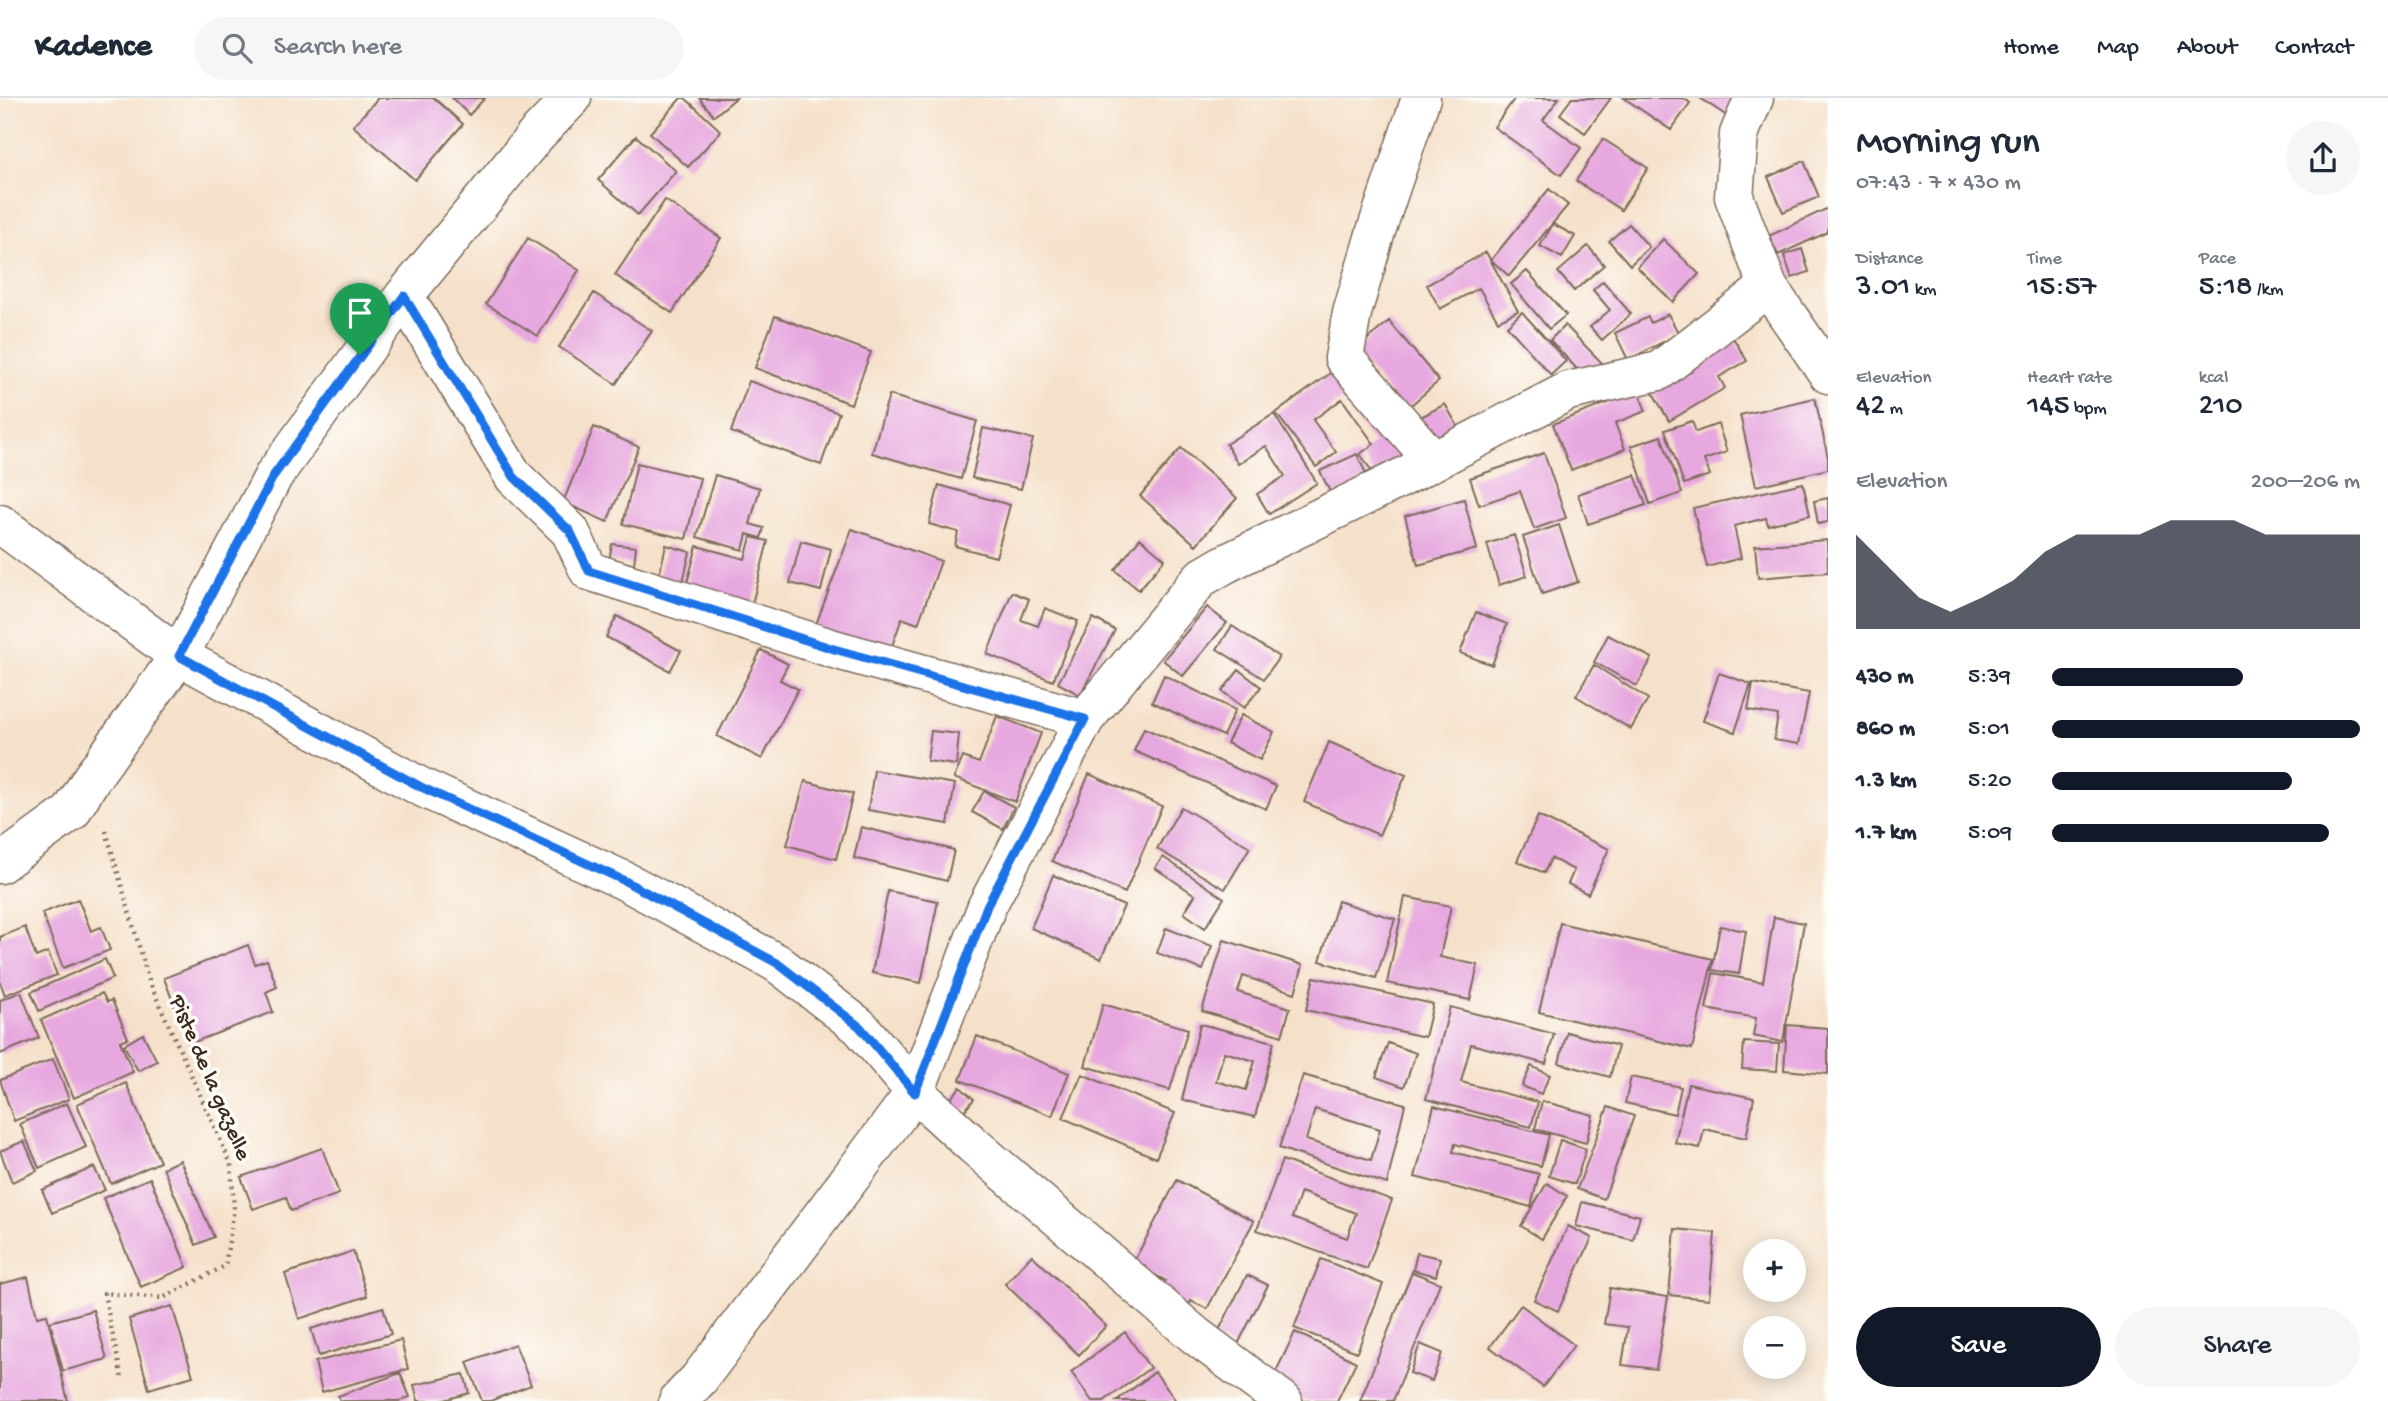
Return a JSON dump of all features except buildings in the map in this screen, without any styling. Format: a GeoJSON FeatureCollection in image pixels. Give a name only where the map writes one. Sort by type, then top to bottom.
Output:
{"type":"FeatureCollection","features":[{"type":"Feature","properties":{"kind":"street"},"geometry":{"type":"LineString","coordinates":[[0,864],[71,812],[91,779],[179,656],[274,475],[404,296],[537,134],[572,98]]}},
{"type":"Feature","properties":{"kind":"street"},"geometry":{"type":"LineString","coordinates":[[1421,98],[1376,231],[1352,313],[1344,358],[1431,458]]}},
{"type":"Feature","properties":{"kind":"street"},"geometry":{"type":"LineString","coordinates":[[1754,98],[1739,134],[1734,197],[1768,287],[1828,374]]}},
{"type":"Feature","properties":{"kind":"street"},"geometry":{"type":"LineString","coordinates":[[1311,522],[1399,480],[1568,391],[1659,371],[1768,287]]}},
{"type":"Feature","properties":{"kind":"street"},"geometry":{"type":"LineString","coordinates":[[404,296],[514,477],[570,531],[589,571],[834,649],[1085,719]]}},
{"type":"Feature","properties":{"kind":"street"},"geometry":{"type":"LineString","coordinates":[[1399,480],[1431,458]]}},
{"type":"Feature","properties":{"kind":"street"},"geometry":{"type":"LineString","coordinates":[[678,1401],[699,1379],[915,1093],[987,906],[1085,719],[1201,578],[1431,458]]}},
{"type":"Feature","properties":{"kind":"street"},"geometry":{"type":"LineString","coordinates":[[0,524],[179,656],[421,787],[625,881],[777,963],[860,1027],[915,1093],[973,1145],[1196,1336],[1283,1401]]}},
{"type":"Feature","properties":{"kind":"path","name":"Piste de la gazelle"},"geometry":{"type":"LineString","coordinates":[[91,779],[149,981],[231,1164],[234,1209],[225,1266],[163,1298],[104,1293],[122,1379]]}},
{"type":"Feature","properties":{"kind":"route"},"geometry":{"type":"LineString","coordinates":[[404,296],[514,477],[570,531],[589,571],[834,649],[1085,719],[987,906],[915,1093],[860,1027],[777,963],[625,881],[421,787],[179,656],[274,475],[360,355],[404,296]]}}]}
